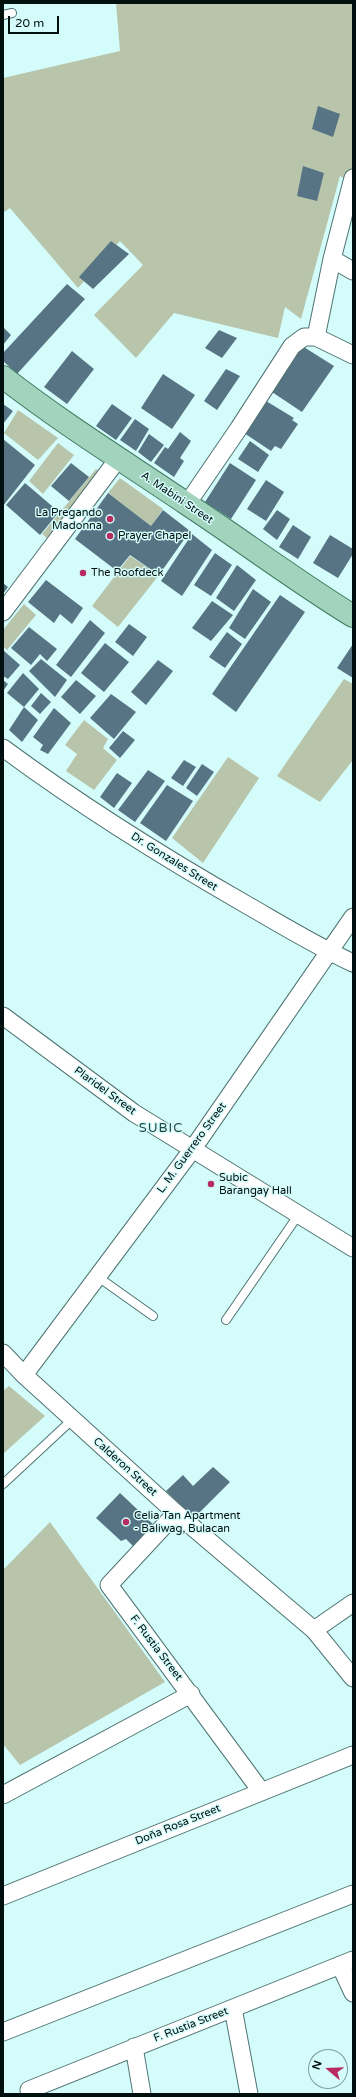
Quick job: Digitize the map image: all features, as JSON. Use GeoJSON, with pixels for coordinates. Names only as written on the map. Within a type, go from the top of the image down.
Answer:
{"type":"FeatureCollection","features":[{"type":"Feature","properties":{"kind":"main road","name":"A. Mabini Street"},"geometry":{"type":"LineString","coordinates":[[3,377],[35,402],[118,459],[187,504],[292,577],[353,616]]}},
{"type":"Feature","properties":{"kind":"street"},"geometry":{"type":"LineString","coordinates":[[316,336],[332,259],[352,189]]}},
{"type":"Feature","properties":{"kind":"street"},"geometry":{"type":"LineString","coordinates":[[332,259],[353,271]]}},
{"type":"Feature","properties":{"kind":"street"},"geometry":{"type":"LineString","coordinates":[[187,504],[239,428],[292,346],[304,337],[316,336],[353,355]]}},
{"type":"Feature","properties":{"kind":"street"},"geometry":{"type":"LineString","coordinates":[[3,612],[118,459]]}},
{"type":"Feature","properties":{"kind":"street","name":"Dr. Gonzales Street"},"geometry":{"type":"LineString","coordinates":[[3,748],[34,771],[192,874],[328,952],[353,963]]}},
{"type":"Feature","properties":{"kind":"street","name":"L. M. Guerrero Street"},"geometry":{"type":"LineString","coordinates":[[24,1375],[192,1150],[353,917]]}},
{"type":"Feature","properties":{"kind":"street","name":"Plaridel Street"},"geometry":{"type":"LineString","coordinates":[[3,1016],[134,1112],[192,1150],[353,1248]]}},
{"type":"Feature","properties":{"kind":"street","name":"Calderon Street"},"geometry":{"type":"LineString","coordinates":[[3,1353],[24,1375],[176,1513],[314,1630],[353,1678]]}},
{"type":"Feature","properties":{"kind":"street","name":"F. Rustia Street"},"geometry":{"type":"LineString","coordinates":[[176,1513],[109,1585],[191,1694],[261,1791]]}},
{"type":"Feature","properties":{"kind":"street"},"geometry":{"type":"LineString","coordinates":[[314,1630],[353,1603]]}},
{"type":"Feature","properties":{"kind":"street"},"geometry":{"type":"LineString","coordinates":[[3,1795],[191,1694]]}},
{"type":"Feature","properties":{"kind":"street","name":"Doña Rosa Street"},"geometry":{"type":"LineString","coordinates":[[3,1896],[353,1755]]}},
{"type":"Feature","properties":{"kind":"street"},"geometry":{"type":"LineString","coordinates":[[3,2032],[353,1894]]}},
{"type":"Feature","properties":{"kind":"street"},"geometry":{"type":"LineString","coordinates":[[346,1963],[353,1993]]}},
{"type":"Feature","properties":{"kind":"street","name":"F. Rustia Street"},"geometry":{"type":"LineString","coordinates":[[30,2092],[134,2047],[346,1963]]}},
{"type":"Feature","properties":{"kind":"street"},"geometry":{"type":"LineString","coordinates":[[233,2008],[249,2094]]}},
{"type":"Feature","properties":{"kind":"street"},"geometry":{"type":"LineString","coordinates":[[134,2047],[142,2094]]}},
{"type":"Feature","properties":{"kind":"lane"},"geometry":{"type":"LineString","coordinates":[[3,15],[12,14]]}},
{"type":"Feature","properties":{"kind":"lane"},"geometry":{"type":"LineString","coordinates":[[226,1320],[299,1214]]}},
{"type":"Feature","properties":{"kind":"lane"},"geometry":{"type":"LineString","coordinates":[[98,1276],[153,1316]]}},
{"type":"Feature","properties":{"kind":"lane"},"geometry":{"type":"LineString","coordinates":[[3,1484],[74,1419]]}},
{"type":"Feature","properties":{"kind":"green space"},"geometry":{"type":"Polygon","coordinates":[[[116,3],[353,3],[353,183],[340,176],[301,319],[285,307],[278,338],[174,313],[136,358],[94,315],[143,265],[120,241],[78,288],[10,208],[3,213],[3,78],[120,51],[116,3]]]}},
{"type":"Feature","properties":{"kind":"green space"},"geometry":{"type":"Polygon","coordinates":[[[18,410],[58,438],[38,460],[4,433],[18,410]]]}},
{"type":"Feature","properties":{"kind":"green space"},"geometry":{"type":"Polygon","coordinates":[[[58,443],[74,455],[43,494],[29,481],[58,443]]]}},
{"type":"Feature","properties":{"kind":"green space"},"geometry":{"type":"Polygon","coordinates":[[[96,469],[104,475],[49,540],[42,534],[96,469]]]}},
{"type":"Feature","properties":{"kind":"green space"},"geometry":{"type":"Polygon","coordinates":[[[120,478],[163,509],[151,526],[108,493],[120,478]]]}},
{"type":"Feature","properties":{"kind":"green space"},"geometry":{"type":"Polygon","coordinates":[[[130,556],[159,575],[118,627],[92,606],[130,556]]]}},
{"type":"Feature","properties":{"kind":"green space"},"geometry":{"type":"Polygon","coordinates":[[[24,604],[36,615],[7,650],[3,646],[3,630],[24,604]]]}},
{"type":"Feature","properties":{"kind":"green space"},"geometry":{"type":"Polygon","coordinates":[[[344,679],[353,684],[353,760],[320,802],[277,776],[344,679]]]}},
{"type":"Feature","properties":{"kind":"green space"},"geometry":{"type":"Polygon","coordinates":[[[84,720],[108,739],[103,748],[117,760],[94,790],[66,771],[77,754],[65,745],[84,720]]]}},
{"type":"Feature","properties":{"kind":"green space"},"geometry":{"type":"Polygon","coordinates":[[[228,757],[259,778],[203,863],[172,838],[228,757]]]}},
{"type":"Feature","properties":{"kind":"green space"},"geometry":{"type":"Polygon","coordinates":[[[9,1386],[45,1416],[3,1454],[3,1391],[9,1386]]]}},
{"type":"Feature","properties":{"kind":"green space"},"geometry":{"type":"Polygon","coordinates":[[[50,1522],[165,1682],[20,1765],[3,1744],[3,1570],[50,1522]]]}},
{"type":"Feature","properties":{"kind":"building"},"geometry":{"type":"Polygon","coordinates":[[[318,106],[340,114],[333,137],[312,129],[318,106]]]}},
{"type":"Feature","properties":{"kind":"building"},"geometry":{"type":"Polygon","coordinates":[[[303,166],[324,173],[317,201],[297,196],[303,166]]]}},
{"type":"Feature","properties":{"kind":"building"},"geometry":{"type":"Polygon","coordinates":[[[111,241],[129,254],[93,289],[79,277],[111,241]]]}},
{"type":"Feature","properties":{"kind":"building"},"geometry":{"type":"Polygon","coordinates":[[[67,284],[85,299],[17,374],[3,361],[3,353],[67,284]]]}},
{"type":"Feature","properties":{"kind":"building"},"geometry":{"type":"Polygon","coordinates":[[[3,327],[11,335],[3,345],[3,327]]]}},
{"type":"Feature","properties":{"kind":"building"},"geometry":{"type":"Polygon","coordinates":[[[219,330],[237,338],[222,358],[205,348],[219,330]]]}},
{"type":"Feature","properties":{"kind":"building"},"geometry":{"type":"Polygon","coordinates":[[[299,344],[334,366],[302,412],[269,390],[299,344]]]}},
{"type":"Feature","properties":{"kind":"building"},"geometry":{"type":"Polygon","coordinates":[[[72,351],[94,369],[67,404],[44,387],[72,351]]]}},
{"type":"Feature","properties":{"kind":"building"},"geometry":{"type":"Polygon","coordinates":[[[226,369],[240,376],[217,410],[204,401],[226,369]]]}},
{"type":"Feature","properties":{"kind":"building"},"geometry":{"type":"Polygon","coordinates":[[[163,374],[195,395],[172,429],[141,408],[163,374]]]}},
{"type":"Feature","properties":{"kind":"building"},"geometry":{"type":"Polygon","coordinates":[[[266,401],[294,418],[292,420],[298,424],[281,449],[275,446],[271,451],[244,433],[266,401]]]}},
{"type":"Feature","properties":{"kind":"building"},"geometry":{"type":"Polygon","coordinates":[[[3,404],[13,411],[3,424],[3,404]]]}},
{"type":"Feature","properties":{"kind":"building"},"geometry":{"type":"Polygon","coordinates":[[[112,404],[132,418],[116,440],[96,426],[112,404]]]}},
{"type":"Feature","properties":{"kind":"building"},"geometry":{"type":"Polygon","coordinates":[[[135,419],[149,429],[136,451],[120,440],[135,419]]]}},
{"type":"Feature","properties":{"kind":"building"},"geometry":{"type":"Polygon","coordinates":[[[180,432],[191,441],[180,458],[184,461],[174,477],[154,463],[165,447],[168,449],[180,432]]]}},
{"type":"Feature","properties":{"kind":"building"},"geometry":{"type":"Polygon","coordinates":[[[149,434],[164,445],[151,462],[138,452],[149,434]]]}},
{"type":"Feature","properties":{"kind":"building"},"geometry":{"type":"Polygon","coordinates":[[[3,439],[35,465],[3,506],[3,439]]]}},
{"type":"Feature","properties":{"kind":"building"},"geometry":{"type":"Polygon","coordinates":[[[250,441],[269,455],[258,472],[238,459],[250,441]]]}},
{"type":"Feature","properties":{"kind":"building"},"geometry":{"type":"Polygon","coordinates":[[[71,463],[89,477],[69,501],[51,486],[71,463]]]}},
{"type":"Feature","properties":{"kind":"building"},"geometry":{"type":"Polygon","coordinates":[[[230,463],[256,480],[231,519],[205,502],[230,463]]]}},
{"type":"Feature","properties":{"kind":"building"},"geometry":{"type":"Polygon","coordinates":[[[266,480],[284,492],[266,521],[247,509],[266,480]]]}},
{"type":"Feature","properties":{"kind":"building"},"geometry":{"type":"Polygon","coordinates":[[[25,483],[59,512],[40,535],[6,505],[25,483]]]}},
{"type":"Feature","properties":{"kind":"building"},"geometry":{"type":"Polygon","coordinates":[[[108,493],[151,526],[163,510],[190,531],[159,575],[130,555],[117,571],[75,539],[108,493]]]}},
{"type":"Feature","properties":{"kind":"building"},"geometry":{"type":"Polygon","coordinates":[[[277,510],[290,519],[277,540],[263,529],[277,510]]]}},
{"type":"Feature","properties":{"kind":"building"},"geometry":{"type":"Polygon","coordinates":[[[293,525],[311,537],[298,559],[279,547],[293,525]]]}},
{"type":"Feature","properties":{"kind":"building"},"geometry":{"type":"Polygon","coordinates":[[[192,534],[212,550],[182,596],[161,581],[192,534]]]}},
{"type":"Feature","properties":{"kind":"building"},"geometry":{"type":"Polygon","coordinates":[[[330,535],[353,549],[353,554],[338,578],[313,563],[330,535]]]}},
{"type":"Feature","properties":{"kind":"building"},"geometry":{"type":"Polygon","coordinates":[[[215,553],[232,565],[211,596],[194,585],[215,553]]]}},
{"type":"Feature","properties":{"kind":"building"},"geometry":{"type":"Polygon","coordinates":[[[237,565],[256,580],[234,611],[216,598],[237,565]]]}},
{"type":"Feature","properties":{"kind":"building"},"geometry":{"type":"Polygon","coordinates":[[[46,580],[83,608],[72,624],[60,614],[54,623],[28,602],[46,580]]]}},
{"type":"Feature","properties":{"kind":"building"},"geometry":{"type":"Polygon","coordinates":[[[3,583],[8,587],[3,594],[3,583]]]}},
{"type":"Feature","properties":{"kind":"building"},"geometry":{"type":"Polygon","coordinates":[[[253,589],[271,602],[245,639],[229,628],[253,589]]]}},
{"type":"Feature","properties":{"kind":"building"},"geometry":{"type":"Polygon","coordinates":[[[280,595],[305,612],[236,712],[212,694],[280,595]]]}},
{"type":"Feature","properties":{"kind":"building"},"geometry":{"type":"Polygon","coordinates":[[[212,601],[233,615],[211,641],[192,628],[212,601]]]}},
{"type":"Feature","properties":{"kind":"building"},"geometry":{"type":"Polygon","coordinates":[[[90,620],[105,633],[71,677],[56,665],[90,620]]]}},
{"type":"Feature","properties":{"kind":"building"},"geometry":{"type":"Polygon","coordinates":[[[129,624],[147,637],[133,656],[115,642],[129,624]]]}},
{"type":"Feature","properties":{"kind":"building"},"geometry":{"type":"Polygon","coordinates":[[[29,627],[57,649],[47,661],[40,654],[31,665],[11,648],[29,627]]]}},
{"type":"Feature","properties":{"kind":"building"},"geometry":{"type":"Polygon","coordinates":[[[227,632],[242,644],[225,668],[209,657],[227,632]]]}},
{"type":"Feature","properties":{"kind":"building"},"geometry":{"type":"Polygon","coordinates":[[[105,643],[129,662],[104,692],[81,673],[105,643]]]}},
{"type":"Feature","properties":{"kind":"building"},"geometry":{"type":"Polygon","coordinates":[[[353,644],[353,678],[337,668],[353,644]]]}},
{"type":"Feature","properties":{"kind":"building"},"geometry":{"type":"Polygon","coordinates":[[[3,650],[20,665],[8,679],[3,676],[3,650]]]}},
{"type":"Feature","properties":{"kind":"building"},"geometry":{"type":"Polygon","coordinates":[[[41,659],[67,680],[55,697],[29,671],[41,659]]]}},
{"type":"Feature","properties":{"kind":"building"},"geometry":{"type":"Polygon","coordinates":[[[158,660],[173,671],[146,705],[131,692],[158,660]]]}},
{"type":"Feature","properties":{"kind":"building"},"geometry":{"type":"Polygon","coordinates":[[[23,673],[39,689],[24,707],[7,693],[23,673]]]}},
{"type":"Feature","properties":{"kind":"building"},"geometry":{"type":"Polygon","coordinates":[[[3,680],[8,684],[3,691],[3,680]]]}},
{"type":"Feature","properties":{"kind":"building"},"geometry":{"type":"Polygon","coordinates":[[[76,680],[96,696],[80,714],[61,697],[76,680]]]}},
{"type":"Feature","properties":{"kind":"building"},"geometry":{"type":"Polygon","coordinates":[[[41,693],[51,702],[40,714],[31,706],[41,693]]]}},
{"type":"Feature","properties":{"kind":"building"},"geometry":{"type":"Polygon","coordinates":[[[111,694],[136,712],[114,739],[90,718],[111,694]]]}},
{"type":"Feature","properties":{"kind":"building"},"geometry":{"type":"Polygon","coordinates":[[[24,707],[38,720],[22,742],[9,730],[24,707]]]}},
{"type":"Feature","properties":{"kind":"building"},"geometry":{"type":"Polygon","coordinates":[[[54,708],[71,723],[48,754],[40,750],[43,745],[33,737],[54,708]]]}},
{"type":"Feature","properties":{"kind":"building"},"geometry":{"type":"Polygon","coordinates":[[[123,731],[135,740],[120,758],[109,748],[123,731]]]}},
{"type":"Feature","properties":{"kind":"building"},"geometry":{"type":"Polygon","coordinates":[[[184,760],[196,767],[183,786],[171,778],[184,760]]]}},
{"type":"Feature","properties":{"kind":"building"},"geometry":{"type":"Polygon","coordinates":[[[202,764],[214,772],[197,796],[186,788],[202,764]]]}},
{"type":"Feature","properties":{"kind":"building"},"geometry":{"type":"Polygon","coordinates":[[[148,770],[165,781],[135,822],[118,810],[148,770]]]}},
{"type":"Feature","properties":{"kind":"building"},"geometry":{"type":"Polygon","coordinates":[[[117,773],[132,783],[114,808],[100,797],[117,773]]]}},
{"type":"Feature","properties":{"kind":"building"},"geometry":{"type":"Polygon","coordinates":[[[167,785],[193,801],[166,841],[140,823],[167,785]]]}},
{"type":"Feature","properties":{"kind":"building"},"geometry":{"type":"Polygon","coordinates":[[[213,1467],[230,1482],[194,1518],[166,1491],[183,1475],[193,1486],[213,1467]]]}},
{"type":"Feature","properties":{"kind":"building","name":"Celia Tan Apartment - Baliwag, Bulacan"},"geometry":{"type":"Polygon","coordinates":[[[120,1493],[156,1527],[136,1549],[126,1539],[121,1541],[96,1518],[120,1493]]]}},
{"type":"Feature","properties":{"kind":"place","name":"La Pregando Madonna"},"geometry":{"type":"Point","coordinates":[110,519]}},
{"type":"Feature","properties":{"kind":"place","name":"Prayer Chapel"},"geometry":{"type":"Point","coordinates":[110,536]}},
{"type":"Feature","properties":{"kind":"place","name":"The Roofdeck"},"geometry":{"type":"Point","coordinates":[83,573]}},
{"type":"Feature","properties":{"kind":"place","name":"Subic Barangay Hall"},"geometry":{"type":"Point","coordinates":[211,1184]}},
{"type":"Feature","properties":{"kind":"place","name":"Celia Tan Apartment - Baliwag, Bulacan"},"geometry":{"type":"Point","coordinates":[126,1522]}},
{"type":"Feature","properties":{"kind":"district","name":"SUBIC"},"geometry":{"type":"Point","coordinates":[161,1129]}}]}
